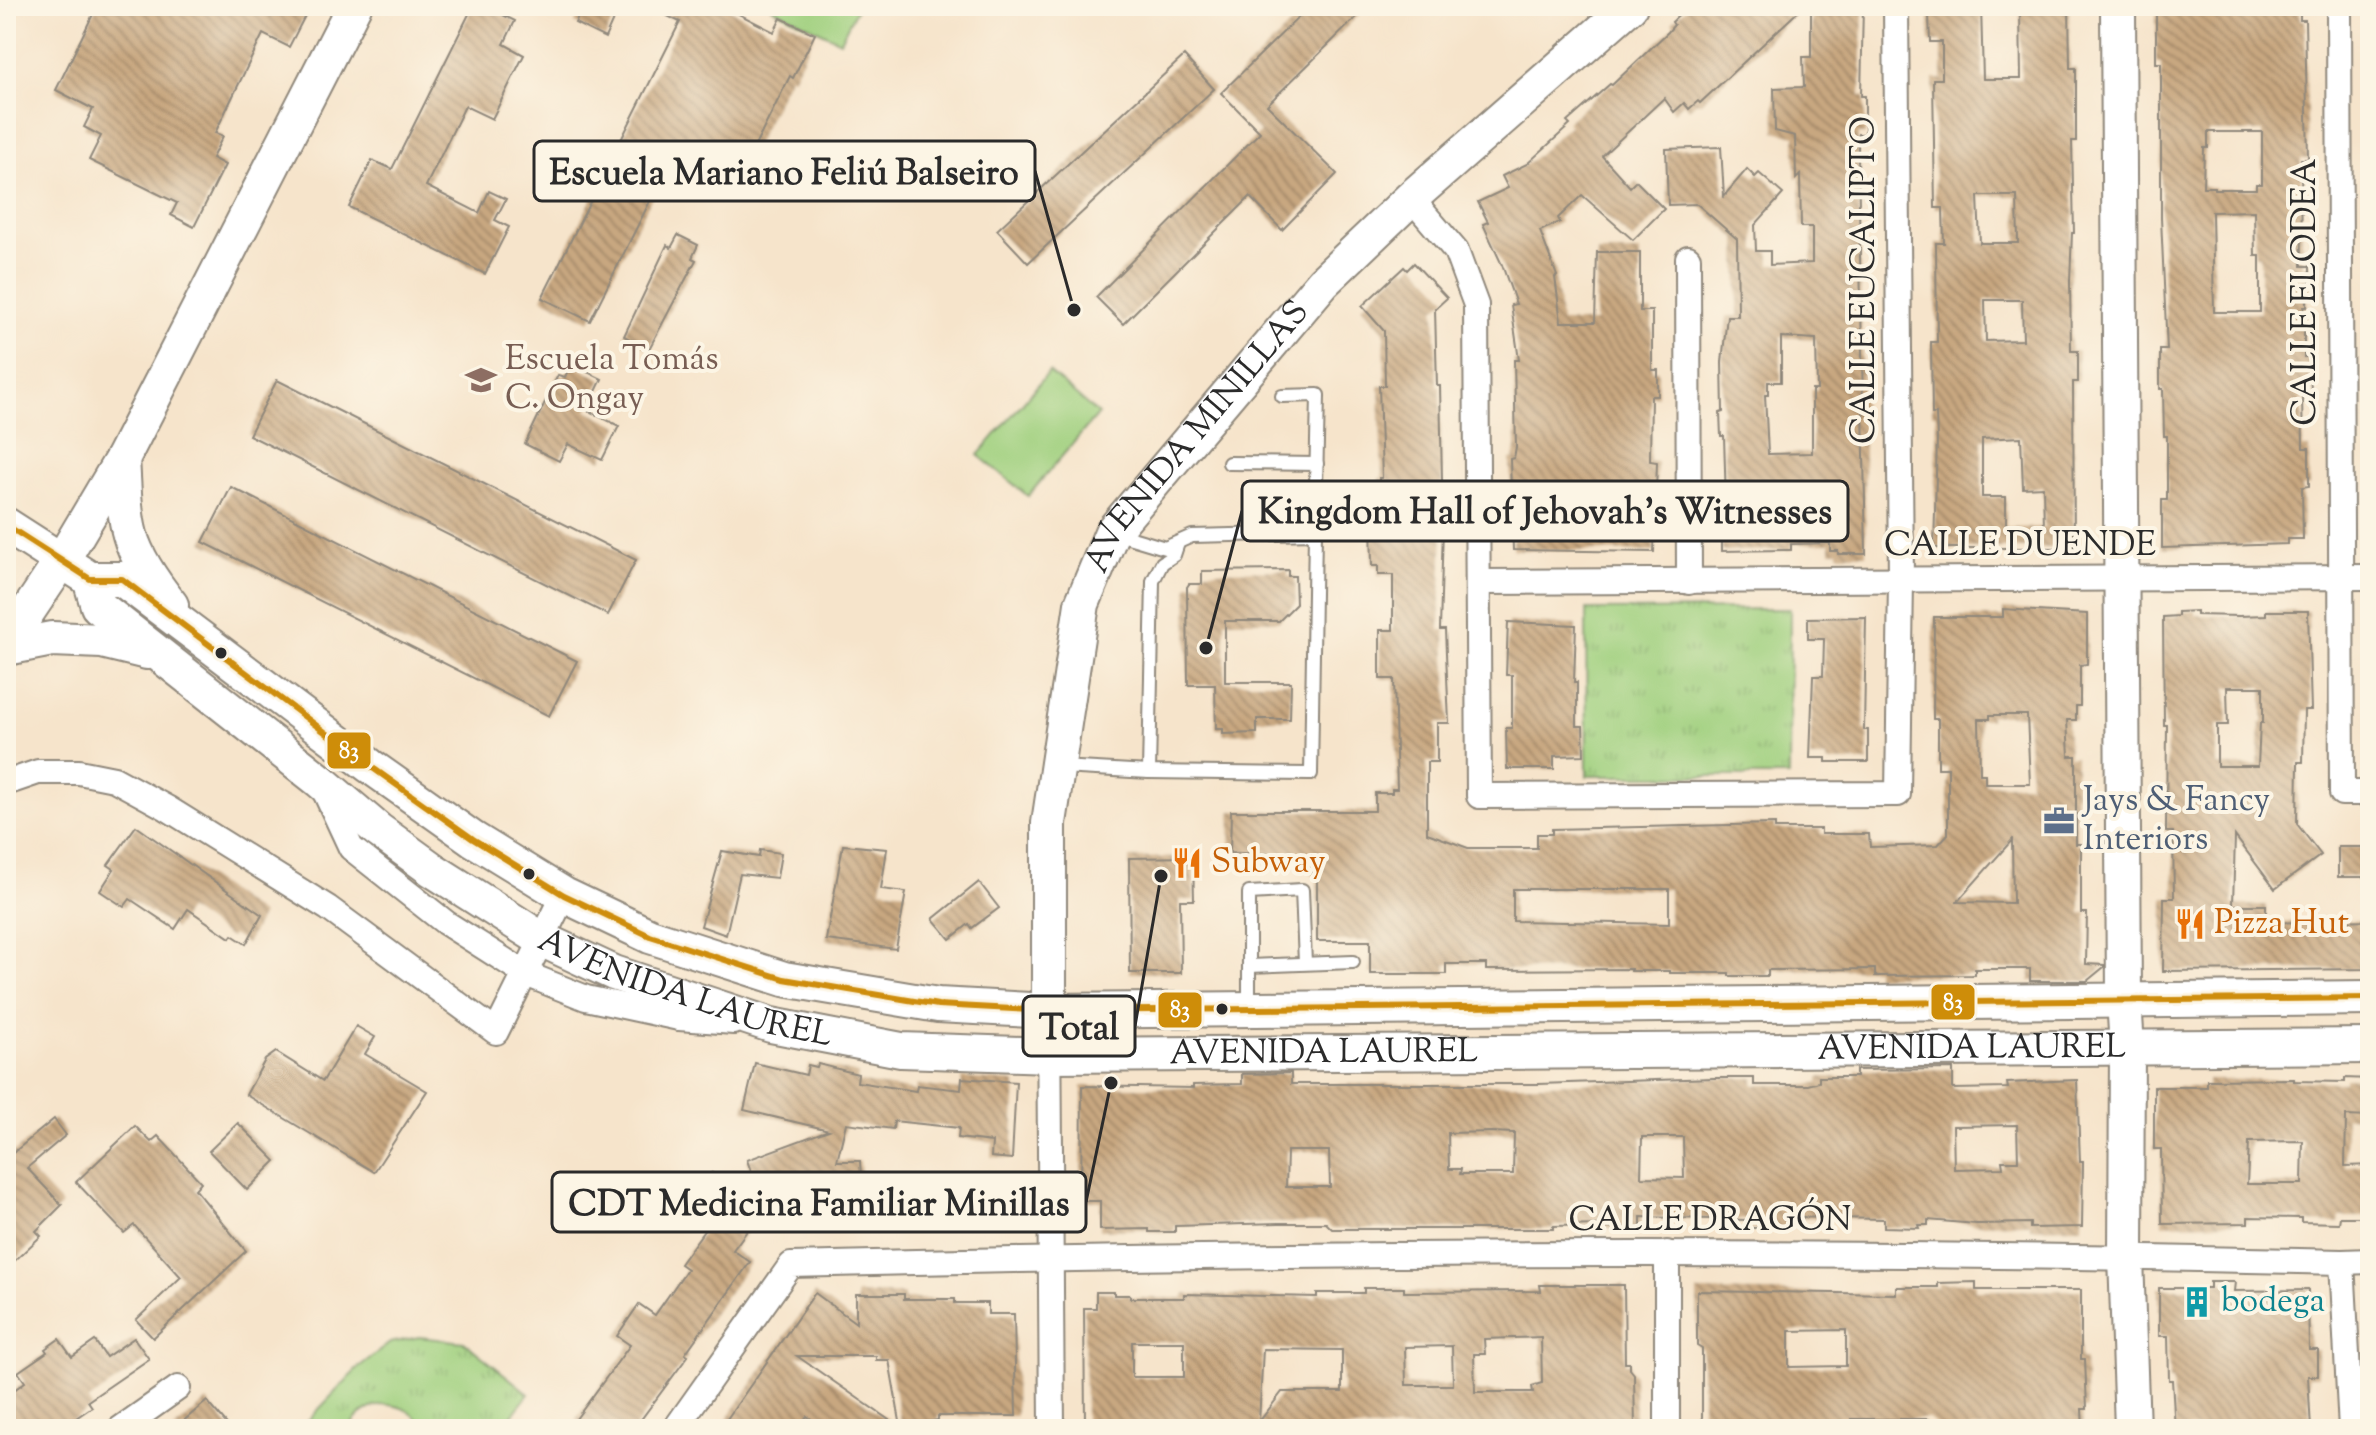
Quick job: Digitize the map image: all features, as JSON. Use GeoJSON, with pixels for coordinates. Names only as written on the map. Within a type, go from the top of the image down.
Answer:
{"type":"FeatureCollection","features":[{"type":"Feature","properties":{"kind":"street"},"geometry":{"type":"LineString","coordinates":[[6,638],[75,571],[122,459],[354,6]]}},
{"type":"Feature","properties":{"kind":"street","name":"AVENIDA MINILLAS"},"geometry":{"type":"LineString","coordinates":[[1049,1011],[1049,823],[1082,604],[1112,532],[1323,282],[1411,198],[1630,6]]}},
{"type":"Feature","properties":{"kind":"street","name":"CALLE EUCALIPTO"},"geometry":{"type":"LineString","coordinates":[[1478,582],[1479,796],[1898,794],[1901,580],[1896,6]]}},
{"type":"Feature","properties":{"kind":"street"},"geometry":{"type":"LineString","coordinates":[[2118,6],[2126,1257],[2132,1429]]}},
{"type":"Feature","properties":{"kind":"street","name":"CALLE ELODEA"},"geometry":{"type":"LineString","coordinates":[[2339,6],[2342,793],[2370,793]]}},
{"type":"Feature","properties":{"kind":"street"},"geometry":{"type":"LineString","coordinates":[[1411,198],[1456,251],[1476,305],[1478,582]]}},
{"type":"Feature","properties":{"kind":"street"},"geometry":{"type":"LineString","coordinates":[[1688,258],[1689,582]]}},
{"type":"Feature","properties":{"kind":"street"},"geometry":{"type":"LineString","coordinates":[[122,459],[130,537],[155,585],[191,631]]}},
{"type":"Feature","properties":{"kind":"street","name":"AVENIDA LAUREL"},"geometry":{"type":"LineString","coordinates":[[6,525],[75,571],[98,606],[378,830],[433,870],[543,940],[614,973],[771,1025],[901,1050],[1049,1055],[2370,1046]]}},
{"type":"Feature","properties":{"kind":"street","name":"AVENIDA LAUREL"},"geometry":{"type":"LineString","coordinates":[[75,571],[122,579],[370,766],[460,830],[564,895],[650,936],[784,979],[938,1005],[1049,1011],[2370,998]]}},
{"type":"Feature","properties":{"kind":"street","name":"CALLE DUENDE"},"geometry":{"type":"LineString","coordinates":[[1478,582],[2370,577]]}},
{"type":"Feature","properties":{"kind":"street"},"geometry":{"type":"LineString","coordinates":[[6,648],[52,639],[102,641],[160,655]]}},
{"type":"Feature","properties":{"kind":"street"},"geometry":{"type":"LineString","coordinates":[[6,783],[38,772],[79,772],[114,779],[167,808],[328,908],[496,1032],[564,895]]}},
{"type":"Feature","properties":{"kind":"street"},"geometry":{"type":"LineString","coordinates":[[319,780],[351,848],[446,923],[526,974],[586,998],[679,1018],[771,1025]]}},
{"type":"Feature","properties":{"kind":"street"},"geometry":{"type":"LineString","coordinates":[[1049,1011],[1052,1429]]}},
{"type":"Feature","properties":{"kind":"street"},"geometry":{"type":"LineString","coordinates":[[1667,1253],[1667,1429]]}},
{"type":"Feature","properties":{"kind":"street","name":"CALLE DRAGÓN"},"geometry":{"type":"LineString","coordinates":[[675,1429],[791,1265],[1050,1259],[1667,1253],[2370,1261]]}},
{"type":"Feature","properties":{"kind":"street"},"geometry":{"type":"LineString","coordinates":[[2342,1262],[2351,1429]]}},
{"type":"Feature","properties":{"kind":"street"},"geometry":{"type":"LineString","coordinates":[[120,1429],[178,1388]]}},
{"type":"Feature","properties":{"kind":"lane"},"geometry":{"type":"LineString","coordinates":[[1058,767],[1149,772],[1311,774],[1318,395],[1282,396]]}},
{"type":"Feature","properties":{"kind":"lane"},"geometry":{"type":"LineString","coordinates":[[1229,463],[1317,464]]}},
{"type":"Feature","properties":{"kind":"lane"},"geometry":{"type":"LineString","coordinates":[[1112,532],[1165,548],[1192,536],[1315,533]]}},
{"type":"Feature","properties":{"kind":"lane"},"geometry":{"type":"LineString","coordinates":[[1149,772],[1153,581],[1162,563],[1174,555],[1178,543]]}},
{"type":"Feature","properties":{"kind":"lane"},"geometry":{"type":"LineString","coordinates":[[1249,1009],[1249,893],[1302,890],[1305,963]]}},
{"type":"Feature","properties":{"kind":"lane"},"geometry":{"type":"LineString","coordinates":[[1250,966],[1353,962]]}},
{"type":"Feature","properties":{"kind":"green space"},"geometry":{"type":"Polygon","coordinates":[[[773,6],[858,6],[840,41],[773,6]]]}},
{"type":"Feature","properties":{"kind":"green space"},"geometry":{"type":"Polygon","coordinates":[[[1049,372],[1098,414],[1028,496],[978,455],[1049,372]]]}},
{"type":"Feature","properties":{"kind":"green space"},"geometry":{"type":"Polygon","coordinates":[[[1790,609],[1789,776],[1587,776],[1586,610],[1790,609]]]}},
{"type":"Feature","properties":{"kind":"green space"},"geometry":{"type":"Polygon","coordinates":[[[419,1337],[464,1342],[529,1394],[501,1429],[425,1429],[408,1411],[387,1405],[366,1411],[356,1418],[349,1429],[300,1429],[360,1366],[390,1343],[419,1337]]]}},
{"type":"Feature","properties":{"kind":"building"},"geometry":{"type":"Polygon","coordinates":[[[97,6],[310,6],[289,47],[263,34],[215,133],[223,136],[212,158],[225,165],[194,227],[171,215],[177,203],[89,160],[101,136],[84,127],[93,109],[56,90],[97,6]]]}},
{"type":"Feature","properties":{"kind":"building"},"geometry":{"type":"Polygon","coordinates":[[[473,6],[500,6],[497,12],[515,21],[504,44],[524,55],[492,119],[465,106],[426,186],[479,213],[489,191],[506,199],[495,220],[509,227],[485,274],[349,207],[372,160],[392,169],[473,6]]]}},
{"type":"Feature","properties":{"kind":"building"},"geometry":{"type":"Polygon","coordinates":[[[583,6],[619,6],[605,38],[575,23],[583,6]]]}},
{"type":"Feature","properties":{"kind":"building"},"geometry":{"type":"Polygon","coordinates":[[[647,6],[723,6],[774,32],[781,18],[815,34],[793,78],[790,76],[737,182],[675,151],[590,321],[542,298],[680,22],[647,6]]]}},
{"type":"Feature","properties":{"kind":"building"},"geometry":{"type":"Polygon","coordinates":[[[1310,6],[1368,6],[1267,105],[1337,174],[1282,230],[1250,197],[1123,324],[1096,297],[1260,132],[1221,93],[1310,6]]]}},
{"type":"Feature","properties":{"kind":"building"},"geometry":{"type":"Polygon","coordinates":[[[1689,6],[1804,6],[1700,103],[1698,101],[1689,109],[1684,103],[1674,112],[1664,98],[1602,156],[1630,187],[1636,181],[1664,209],[1633,240],[1582,195],[1558,218],[1560,222],[1540,231],[1557,276],[1561,322],[1595,322],[1597,252],[1640,252],[1640,311],[1652,311],[1652,370],[1658,370],[1658,396],[1651,396],[1650,461],[1657,462],[1654,552],[1513,550],[1510,459],[1514,458],[1516,447],[1514,360],[1519,360],[1511,305],[1516,304],[1483,224],[1488,222],[1478,202],[1508,188],[1502,176],[1527,164],[1570,125],[1567,122],[1668,32],[1674,25],[1672,22],[1689,6]]]}},
{"type":"Feature","properties":{"kind":"building"},"geometry":{"type":"Polygon","coordinates":[[[1811,6],[1863,6],[1861,96],[1865,96],[1865,134],[1858,134],[1858,157],[1866,554],[1838,554],[1838,551],[1830,551],[1830,543],[1791,544],[1791,550],[1722,551],[1722,503],[1726,503],[1724,436],[1721,436],[1720,413],[1723,412],[1722,362],[1727,316],[1738,316],[1737,239],[1697,204],[1668,205],[1666,149],[1721,147],[1724,196],[1747,169],[1755,177],[1759,173],[1783,194],[1755,225],[1756,251],[1770,251],[1770,265],[1812,263],[1812,227],[1801,227],[1800,175],[1796,179],[1795,136],[1775,131],[1774,88],[1804,87],[1803,57],[1811,57],[1811,6]],[[1781,337],[1781,382],[1768,382],[1768,395],[1765,395],[1768,454],[1812,453],[1812,390],[1817,390],[1816,339],[1781,337]]]}},
{"type":"Feature","properties":{"kind":"building"},"geometry":{"type":"Polygon","coordinates":[[[1933,6],[1981,6],[1983,79],[2021,79],[2020,6],[2069,6],[2070,68],[2076,68],[2076,141],[2072,141],[2074,233],[2070,281],[2071,351],[2078,351],[2078,382],[2073,382],[2074,548],[1934,548],[1937,439],[1936,414],[1932,414],[1931,342],[1937,342],[1936,243],[1944,243],[1943,208],[1935,208],[1933,79],[1942,79],[1942,42],[1930,42],[1929,14],[1933,14],[1933,6]],[[1978,196],[1980,243],[2018,243],[2017,196],[1978,196]],[[1985,300],[1986,341],[2023,340],[2022,300],[1985,300]],[[2021,437],[1982,439],[1982,497],[2006,497],[2006,528],[2044,527],[2043,487],[2023,488],[2021,437]]]}},
{"type":"Feature","properties":{"kind":"building"},"geometry":{"type":"Polygon","coordinates":[[[2161,6],[2300,6],[2300,20],[2305,20],[2308,159],[2301,159],[2302,266],[2310,266],[2310,289],[2307,289],[2307,307],[2304,307],[2304,357],[2310,357],[2311,396],[2302,396],[2303,448],[2309,448],[2309,486],[2302,487],[2303,539],[2288,539],[2288,544],[2162,548],[2162,500],[2167,500],[2167,436],[2164,436],[2163,389],[2160,389],[2160,350],[2167,350],[2161,218],[2161,63],[2156,63],[2156,14],[2161,14],[2161,6]],[[2208,132],[2208,148],[2204,148],[2203,187],[2256,189],[2256,184],[2262,184],[2262,132],[2208,132]],[[2254,211],[2212,212],[2214,312],[2260,312],[2260,256],[2255,256],[2254,211]]]}},
{"type":"Feature","properties":{"kind":"building"},"geometry":{"type":"Polygon","coordinates":[[[1184,56],[1214,89],[1028,263],[997,230],[1184,56]]]}},
{"type":"Feature","properties":{"kind":"building"},"geometry":{"type":"Polygon","coordinates":[[[678,235],[698,245],[692,258],[696,260],[649,349],[624,336],[667,245],[671,248],[678,235]]]}},
{"type":"Feature","properties":{"kind":"building"},"geometry":{"type":"Polygon","coordinates":[[[1414,263],[1447,298],[1435,309],[1443,527],[1440,630],[1445,630],[1449,723],[1437,723],[1437,762],[1427,762],[1427,833],[1468,848],[1537,848],[1537,834],[1552,834],[1552,829],[1775,824],[1775,829],[1821,829],[1821,834],[1869,834],[1870,847],[1938,845],[1948,834],[1948,768],[1938,768],[1938,719],[1933,719],[1934,617],[2003,617],[2003,609],[2087,614],[2087,664],[2080,665],[2080,706],[2076,706],[2076,720],[2067,720],[2069,756],[2076,756],[2076,844],[2081,844],[2081,913],[2087,913],[2086,964],[2104,967],[2087,981],[2030,981],[2030,969],[1975,969],[1975,975],[1875,976],[1875,969],[1768,970],[1768,976],[1729,976],[1729,973],[1670,973],[1631,969],[1486,970],[1486,964],[1446,964],[1446,974],[1370,974],[1370,941],[1317,941],[1317,878],[1291,854],[1230,853],[1231,811],[1375,811],[1375,793],[1392,793],[1392,789],[1397,789],[1394,679],[1380,679],[1380,630],[1393,630],[1393,575],[1378,575],[1378,566],[1372,566],[1371,520],[1379,520],[1379,478],[1382,478],[1379,386],[1385,386],[1384,331],[1362,306],[1404,267],[1407,270],[1414,263]],[[1990,715],[1990,719],[1979,719],[1980,774],[1985,774],[1985,784],[2030,784],[2027,715],[1990,715]],[[2012,840],[1957,902],[2013,903],[2012,840]],[[1513,889],[1513,921],[1669,924],[1669,889],[1513,889]]]}},
{"type":"Feature","properties":{"kind":"building"},"geometry":{"type":"Polygon","coordinates":[[[571,364],[602,379],[587,410],[619,426],[602,460],[568,444],[559,461],[525,444],[558,375],[565,377],[571,364]]]}},
{"type":"Feature","properties":{"kind":"building"},"geometry":{"type":"Polygon","coordinates":[[[277,380],[636,560],[608,615],[249,435],[277,380]]]}},
{"type":"Feature","properties":{"kind":"building"},"geometry":{"type":"Polygon","coordinates":[[[231,487],[577,661],[549,716],[203,542],[231,487]]]}},
{"type":"Feature","properties":{"kind":"building"},"geometry":{"type":"Polygon","coordinates":[[[1288,570],[1288,576],[1295,576],[1296,604],[1279,621],[1225,621],[1225,682],[1291,682],[1290,719],[1257,719],[1257,733],[1223,734],[1223,729],[1216,729],[1215,685],[1188,685],[1187,587],[1189,584],[1202,584],[1202,571],[1288,570]]]}},
{"type":"Feature","properties":{"kind":"building"},"geometry":{"type":"Polygon","coordinates":[[[2266,611],[2308,611],[2311,710],[2304,710],[2303,762],[2298,762],[2297,824],[2321,855],[2275,889],[2235,836],[2233,905],[2266,905],[2266,923],[2370,920],[2370,969],[2163,971],[2164,898],[2174,898],[2173,832],[2166,832],[2167,725],[2164,725],[2163,617],[2178,616],[2178,612],[2239,616],[2266,615],[2266,611]],[[2227,687],[2228,725],[2217,725],[2217,766],[2258,766],[2263,687],[2227,687]]]}},
{"type":"Feature","properties":{"kind":"building"},"geometry":{"type":"Polygon","coordinates":[[[1866,617],[1864,730],[1868,730],[1868,762],[1826,762],[1826,758],[1810,758],[1813,676],[1823,676],[1824,639],[1808,639],[1808,618],[1866,617]]]}},
{"type":"Feature","properties":{"kind":"building"},"geometry":{"type":"Polygon","coordinates":[[[1508,622],[1576,625],[1574,682],[1577,682],[1577,726],[1583,726],[1584,755],[1554,756],[1554,769],[1507,769],[1506,728],[1512,728],[1512,675],[1506,675],[1508,622]]]}},
{"type":"Feature","properties":{"kind":"building"},"geometry":{"type":"Polygon","coordinates":[[[136,826],[262,915],[246,944],[232,935],[230,938],[188,909],[175,929],[130,899],[124,907],[100,891],[114,869],[108,865],[136,826]]]}},
{"type":"Feature","properties":{"kind":"building"},"geometry":{"type":"Polygon","coordinates":[[[843,845],[887,849],[881,889],[906,892],[896,949],[826,940],[843,845]]]}},
{"type":"Feature","properties":{"kind":"building"},"geometry":{"type":"Polygon","coordinates":[[[2338,847],[2370,847],[2370,877],[2338,877],[2338,847]]]}},
{"type":"Feature","properties":{"kind":"building"},"geometry":{"type":"Polygon","coordinates":[[[760,850],[781,853],[777,878],[740,874],[726,935],[701,926],[722,851],[759,857],[760,850]]]}},
{"type":"Feature","properties":{"kind":"building"},"geometry":{"type":"Polygon","coordinates":[[[1193,857],[1194,900],[1180,900],[1181,973],[1130,973],[1129,858],[1193,857]]]}},
{"type":"Feature","properties":{"kind":"building"},"geometry":{"type":"Polygon","coordinates":[[[979,882],[999,908],[972,928],[969,924],[950,939],[933,919],[979,882]]]}},
{"type":"Feature","properties":{"kind":"building"},"geometry":{"type":"Polygon","coordinates":[[[356,1026],[375,1037],[365,1054],[427,1091],[374,1172],[246,1095],[265,1060],[276,1052],[323,1081],[356,1026]]]}},
{"type":"Feature","properties":{"kind":"building"},"geometry":{"type":"Polygon","coordinates":[[[755,1063],[806,1075],[808,1065],[817,1067],[818,1064],[858,1074],[857,1082],[916,1091],[917,1085],[961,1090],[962,1078],[1016,1082],[1012,1159],[991,1157],[992,1142],[958,1138],[959,1128],[894,1121],[893,1129],[846,1123],[837,1161],[860,1161],[861,1177],[903,1177],[903,1189],[1013,1189],[1015,1223],[814,1225],[813,1187],[763,1205],[747,1160],[829,1130],[744,1110],[755,1063]]]}},
{"type":"Feature","properties":{"kind":"building"},"geometry":{"type":"Polygon","coordinates":[[[1953,1069],[1953,1089],[2008,1088],[2007,1083],[2077,1080],[2080,1162],[2083,1162],[2082,1227],[2030,1228],[2030,1223],[1977,1224],[1928,1220],[1928,1225],[1918,1225],[1919,1228],[1884,1227],[1884,1219],[1788,1217],[1788,1228],[1747,1228],[1747,1220],[1641,1217],[1641,1228],[1603,1228],[1603,1225],[1553,1226],[1553,1229],[1332,1229],[1326,1223],[1279,1223],[1175,1226],[1175,1232],[1149,1232],[1149,1229],[1100,1230],[1100,1201],[1081,1201],[1082,1086],[1193,1088],[1193,1085],[1242,1084],[1242,1074],[1291,1073],[1291,1084],[1539,1084],[1754,1078],[1754,1085],[1808,1085],[1819,1082],[1819,1077],[1856,1077],[1856,1070],[1953,1069]],[[2017,1125],[1953,1126],[1954,1169],[2003,1168],[2002,1161],[2018,1161],[2017,1125]],[[1448,1133],[1449,1169],[1461,1169],[1460,1174],[1513,1174],[1514,1133],[1448,1133]],[[1642,1137],[1641,1177],[1684,1178],[1683,1137],[1642,1137]],[[1287,1151],[1286,1187],[1330,1187],[1329,1151],[1287,1151]]]}},
{"type":"Feature","properties":{"kind":"building"},"geometry":{"type":"Polygon","coordinates":[[[2345,1078],[2370,1079],[2370,1117],[2346,1116],[2345,1166],[2370,1165],[2370,1217],[2340,1217],[2339,1223],[2301,1222],[2301,1218],[2248,1217],[2248,1223],[2162,1224],[2161,1149],[2154,1149],[2154,1087],[2207,1087],[2207,1080],[2345,1082],[2345,1078]],[[2303,1141],[2249,1142],[2247,1184],[2302,1184],[2303,1141]]]}},
{"type":"Feature","properties":{"kind":"building"},"geometry":{"type":"Polygon","coordinates":[[[54,1119],[66,1135],[27,1168],[62,1205],[36,1231],[41,1236],[6,1269],[6,1146],[13,1153],[54,1119]]]}},
{"type":"Feature","properties":{"kind":"building"},"geometry":{"type":"Polygon","coordinates":[[[238,1123],[276,1161],[247,1190],[209,1151],[238,1123]]]}},
{"type":"Feature","properties":{"kind":"building"},"geometry":{"type":"Polygon","coordinates":[[[135,1126],[151,1142],[158,1136],[201,1182],[195,1189],[246,1251],[153,1338],[136,1320],[181,1277],[134,1225],[124,1233],[76,1182],[135,1126]]]}},
{"type":"Feature","properties":{"kind":"building"},"geometry":{"type":"Polygon","coordinates":[[[712,1173],[763,1209],[733,1250],[750,1262],[685,1354],[688,1356],[634,1429],[590,1429],[576,1419],[630,1345],[617,1336],[639,1304],[655,1315],[687,1269],[680,1264],[708,1225],[693,1215],[699,1206],[692,1201],[712,1173]]]}},
{"type":"Feature","properties":{"kind":"building"},"geometry":{"type":"Polygon","coordinates":[[[1976,1282],[1976,1290],[2081,1290],[2081,1359],[2085,1359],[2087,1409],[2082,1409],[2083,1429],[1941,1429],[1929,1419],[1851,1419],[1851,1429],[1702,1429],[1702,1349],[1697,1346],[1697,1291],[1896,1294],[1896,1287],[1938,1287],[1938,1283],[1976,1282]],[[1846,1330],[1789,1331],[1789,1367],[1846,1366],[1846,1330]]]}},
{"type":"Feature","properties":{"kind":"building"},"geometry":{"type":"Polygon","coordinates":[[[2210,1282],[2235,1282],[2234,1291],[2308,1290],[2309,1350],[2318,1350],[2318,1376],[2308,1376],[2311,1429],[2175,1429],[2168,1336],[2159,1336],[2159,1288],[2210,1288],[2210,1282]]]}},
{"type":"Feature","properties":{"kind":"building"},"geometry":{"type":"Polygon","coordinates":[[[1540,1285],[1624,1285],[1625,1363],[1630,1363],[1634,1374],[1635,1429],[1161,1429],[1161,1426],[1100,1426],[1100,1423],[1085,1423],[1084,1308],[1096,1308],[1096,1292],[1114,1292],[1114,1295],[1130,1295],[1130,1298],[1184,1298],[1184,1294],[1317,1297],[1317,1293],[1364,1293],[1364,1288],[1404,1288],[1404,1292],[1541,1291],[1540,1285]],[[1541,1337],[1484,1339],[1485,1354],[1474,1354],[1475,1392],[1533,1392],[1532,1386],[1542,1383],[1541,1337]],[[1132,1342],[1132,1377],[1184,1377],[1184,1342],[1132,1342]],[[1452,1346],[1405,1347],[1406,1385],[1453,1385],[1452,1346]],[[1263,1349],[1259,1422],[1282,1392],[1342,1392],[1342,1350],[1263,1349]]]}},
{"type":"Feature","properties":{"kind":"building"},"geometry":{"type":"Polygon","coordinates":[[[815,1293],[856,1323],[856,1294],[904,1294],[904,1299],[955,1299],[955,1303],[988,1303],[988,1314],[1014,1314],[1016,1416],[938,1416],[938,1420],[901,1427],[889,1360],[876,1360],[876,1356],[797,1356],[902,1429],[826,1429],[807,1416],[797,1429],[720,1429],[815,1293]]]}},
{"type":"Feature","properties":{"kind":"building"},"geometry":{"type":"Polygon","coordinates":[[[134,1338],[149,1359],[88,1401],[92,1407],[60,1429],[6,1429],[6,1396],[25,1382],[18,1372],[47,1352],[45,1349],[59,1339],[72,1357],[95,1341],[106,1357],[134,1338]]]}},
{"type":"Feature","properties":{"kind":"building"},"geometry":{"type":"Polygon","coordinates":[[[207,1401],[231,1429],[174,1429],[207,1401]]]}},
{"type":"Feature","properties":{"kind":"transit line","name":"83"},"geometry":{"type":"LineString","coordinates":[[6,525],[90,579],[122,579],[370,766],[473,839],[564,895],[650,936],[784,979],[938,1005],[1049,1011],[2370,998]]}},
{"type":"Feature","properties":{"kind":"place","name":"Escuela Mariano Feliú Balseiro"},"geometry":{"type":"Point","coordinates":[1074,310]}},
{"type":"Feature","properties":{"kind":"place","name":"Escuela Tomás C. Ongay"},"geometry":{"type":"Point","coordinates":[481,380]}},
{"type":"Feature","properties":{"kind":"place","name":"Kingdom Hall of Jehovah’s Witnesses"},"geometry":{"type":"Point","coordinates":[1206,648]}},
{"type":"Feature","properties":{"kind":"place","name":"Jays & Fancy Interiors"},"geometry":{"type":"Point","coordinates":[2059,821]}},
{"type":"Feature","properties":{"kind":"place","name":"Subway"},"geometry":{"type":"Point","coordinates":[1187,863]}},
{"type":"Feature","properties":{"kind":"place","name":"Total"},"geometry":{"type":"Point","coordinates":[1161,876]}},
{"type":"Feature","properties":{"kind":"place","name":"Pizza Hut"},"geometry":{"type":"Point","coordinates":[2190,924]}},
{"type":"Feature","properties":{"kind":"place","name":"CDT Medicina Familiar Minillas"},"geometry":{"type":"Point","coordinates":[1111,1083]}},
{"type":"Feature","properties":{"kind":"place","name":"bodega"},"geometry":{"type":"Point","coordinates":[2197,1302]}}]}
